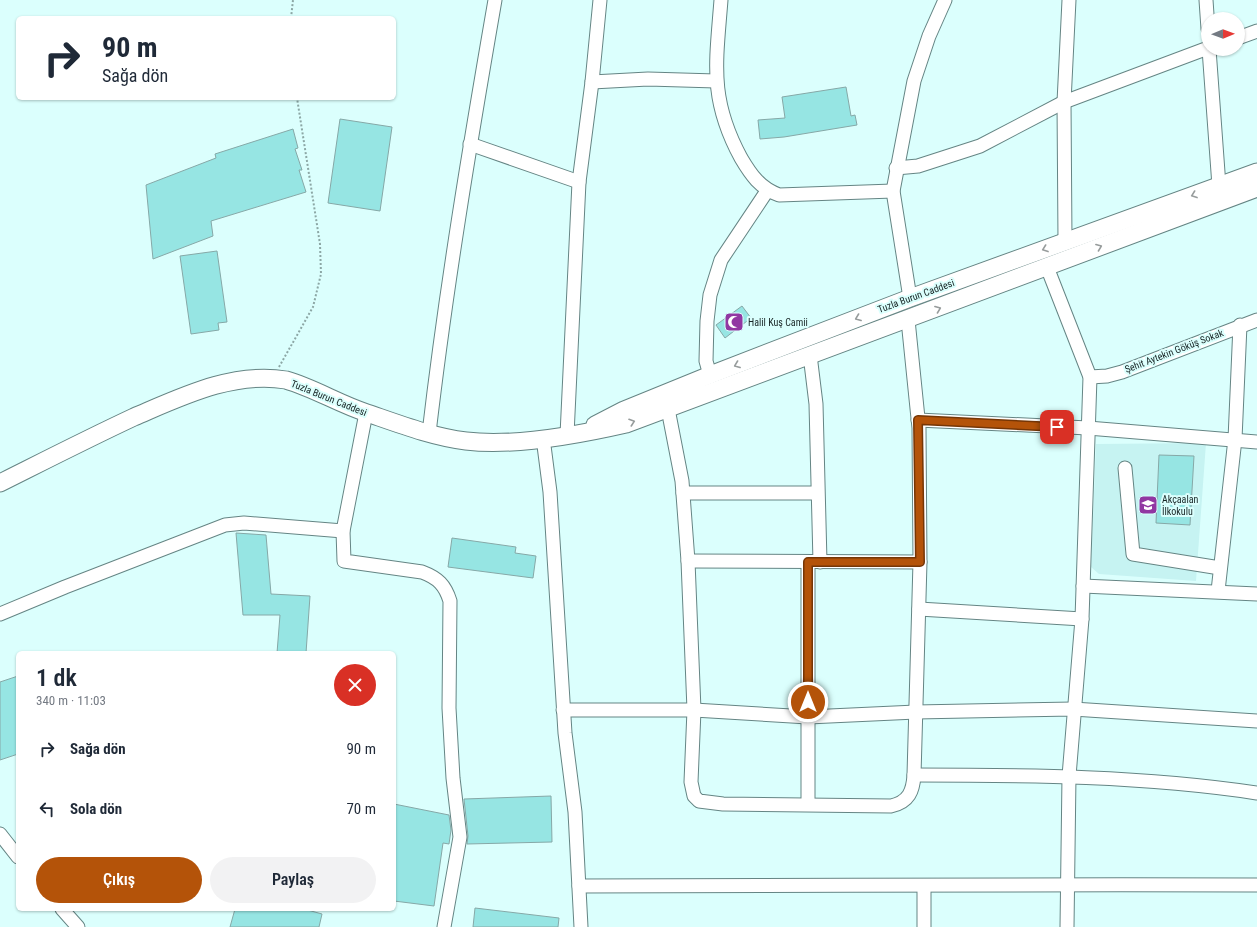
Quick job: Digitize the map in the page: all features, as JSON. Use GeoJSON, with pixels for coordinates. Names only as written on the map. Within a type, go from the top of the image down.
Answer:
{"type":"FeatureCollection","features":[{"type":"Feature","properties":{"kind":"main road","name":"Tuzla Burun Caddesi"},"geometry":{"type":"LineString","coordinates":[[574,434],[624,410],[710,375],[910,298],[1257,172]]}},
{"type":"Feature","properties":{"kind":"main road","name":"Tuzla Burun Caddesi"},"geometry":{"type":"LineString","coordinates":[[0,483],[100,432],[163,404],[223,384],[249,378],[272,378],[297,384],[366,413],[429,433],[454,439],[478,442],[518,441],[574,434],[626,424],[908,320],[1257,188]]}},
{"type":"Feature","properties":{"kind":"street"},"geometry":{"type":"LineString","coordinates":[[429,433],[441,329],[470,144],[495,0]]}},
{"type":"Feature","properties":{"kind":"street"},"geometry":{"type":"LineString","coordinates":[[574,434],[579,182],[592,82],[600,0]]}},
{"type":"Feature","properties":{"kind":"street"},"geometry":{"type":"LineString","coordinates":[[721,0],[716,81],[721,111],[736,148],[757,182],[767,191],[779,195],[791,196],[893,191]]}},
{"type":"Feature","properties":{"kind":"street"},"geometry":{"type":"LineString","coordinates":[[910,298],[893,191],[896,168],[914,81],[929,36],[945,0]]}},
{"type":"Feature","properties":{"kind":"street"},"geometry":{"type":"LineString","coordinates":[[1065,242],[1064,102],[1069,0]]}},
{"type":"Feature","properties":{"kind":"street"},"geometry":{"type":"LineString","coordinates":[[1206,0],[1207,12]]}},
{"type":"Feature","properties":{"kind":"street"},"geometry":{"type":"LineString","coordinates":[[1245,35],[1257,31]]}},
{"type":"Feature","properties":{"kind":"street"},"geometry":{"type":"LineString","coordinates":[[896,168],[918,166],[980,146],[1064,102],[1201,52]]}},
{"type":"Feature","properties":{"kind":"street"},"geometry":{"type":"LineString","coordinates":[[1210,56],[1219,186]]}},
{"type":"Feature","properties":{"kind":"street"},"geometry":{"type":"LineString","coordinates":[[592,82],[648,79],[716,81]]}},
{"type":"Feature","properties":{"kind":"street"},"geometry":{"type":"LineString","coordinates":[[470,144],[579,182]]}},
{"type":"Feature","properties":{"kind":"street"},"geometry":{"type":"LineString","coordinates":[[710,375],[706,361],[707,321],[710,295],[720,260],[767,191]]}},
{"type":"Feature","properties":{"kind":"street"},"geometry":{"type":"LineString","coordinates":[[1047,267],[1090,377],[1082,619],[1069,776],[1067,927]]}},
{"type":"Feature","properties":{"kind":"street"},"geometry":{"type":"LineString","coordinates":[[668,409],[683,492],[688,561],[694,710],[691,782],[694,796],[699,801],[723,804],[891,806],[899,804],[909,796],[913,789],[920,562],[918,420],[908,320]]}},
{"type":"Feature","properties":{"kind":"street","name":"Şehit Aytekin Göküş Sokak"},"geometry":{"type":"LineString","coordinates":[[1090,377],[1107,376],[1122,372],[1240,325],[1257,320]]}},
{"type":"Feature","properties":{"kind":"street"},"geometry":{"type":"LineString","coordinates":[[1218,591],[1235,439],[1240,325]]}},
{"type":"Feature","properties":{"kind":"street"},"geometry":{"type":"LineString","coordinates":[[808,804],[808,717],[817,493],[816,404],[810,355]]}},
{"type":"Feature","properties":{"kind":"street"},"geometry":{"type":"LineString","coordinates":[[366,413],[343,531],[344,561],[422,572],[434,577],[447,591],[450,601],[449,708],[453,778],[460,837],[444,927]]}},
{"type":"Feature","properties":{"kind":"street"},"geometry":{"type":"LineString","coordinates":[[918,420],[1088,428],[1257,442]]}},
{"type":"Feature","properties":{"kind":"street"},"geometry":{"type":"LineString","coordinates":[[542,438],[550,492],[563,710],[575,812],[581,927]]}},
{"type":"Feature","properties":{"kind":"street"},"geometry":{"type":"LineString","coordinates":[[1125,468],[1133,554],[1220,568]]}},
{"type":"Feature","properties":{"kind":"street"},"geometry":{"type":"LineString","coordinates":[[683,492],[817,493]]}},
{"type":"Feature","properties":{"kind":"street"},"geometry":{"type":"LineString","coordinates":[[0,614],[64,587],[225,525],[244,523],[343,531]]}},
{"type":"Feature","properties":{"kind":"street"},"geometry":{"type":"LineString","coordinates":[[688,561],[920,562]]}},
{"type":"Feature","properties":{"kind":"street"},"geometry":{"type":"LineString","coordinates":[[1083,586],[1218,591],[1257,594]]}},
{"type":"Feature","properties":{"kind":"street"},"geometry":{"type":"LineString","coordinates":[[919,609],[1082,619]]}},
{"type":"Feature","properties":{"kind":"street"},"geometry":{"type":"LineString","coordinates":[[563,710],[694,710],[808,717],[916,712],[1074,709],[1257,721]]}},
{"type":"Feature","properties":{"kind":"street"},"geometry":{"type":"LineString","coordinates":[[914,775],[1069,776],[1204,786],[1257,793]]}},
{"type":"Feature","properties":{"kind":"street"},"geometry":{"type":"LineString","coordinates":[[0,834],[16,854]]}},
{"type":"Feature","properties":{"kind":"street"},"geometry":{"type":"LineString","coordinates":[[579,886],[924,886],[1067,884],[1257,885]]}},
{"type":"Feature","properties":{"kind":"street"},"geometry":{"type":"LineString","coordinates":[[924,886],[924,927]]}},
{"type":"Feature","properties":{"kind":"street"},"geometry":{"type":"LineString","coordinates":[[64,911],[78,927]]}},
{"type":"Feature","properties":{"kind":"path"},"geometry":{"type":"LineString","coordinates":[[291,16],[294,0]]}},
{"type":"Feature","properties":{"kind":"path"},"geometry":{"type":"LineString","coordinates":[[272,378],[313,307],[321,274],[320,244],[297,100]]}},
{"type":"Feature","properties":{"kind":"shaded area","name":"Akçaalan İlkokulu"},"geometry":{"type":"Polygon","coordinates":[[[1206,443],[1196,581],[1099,574],[1091,567],[1096,444],[1206,443]]]}},
{"type":"Feature","properties":{"kind":"building"},"geometry":{"type":"Polygon","coordinates":[[[846,87],[851,116],[855,115],[857,125],[784,137],[760,139],[758,120],[785,118],[782,97],[846,87]]]}},
{"type":"Feature","properties":{"kind":"building"},"geometry":{"type":"Polygon","coordinates":[[[340,119],[392,127],[380,211],[328,203],[340,119]]]}},
{"type":"Feature","properties":{"kind":"building"},"geometry":{"type":"Polygon","coordinates":[[[293,129],[298,148],[295,149],[302,170],[299,170],[306,192],[211,221],[213,236],[153,259],[146,185],[216,158],[215,154],[293,129]]]}},
{"type":"Feature","properties":{"kind":"building"},"geometry":{"type":"Polygon","coordinates":[[[217,251],[227,322],[218,323],[219,330],[191,334],[180,256],[217,251]]]}},
{"type":"Feature","properties":{"kind":"building","name":"Halil Kuş Camii"},"geometry":{"type":"Polygon","coordinates":[[[742,306],[751,318],[725,338],[716,325],[742,306]]]}},
{"type":"Feature","properties":{"kind":"building"},"geometry":{"type":"Polygon","coordinates":[[[1159,455],[1194,456],[1190,525],[1156,523],[1159,455]]]}},
{"type":"Feature","properties":{"kind":"building"},"geometry":{"type":"Polygon","coordinates":[[[236,533],[266,535],[271,594],[310,596],[306,651],[277,651],[280,615],[243,615],[236,533]]]}},
{"type":"Feature","properties":{"kind":"building"},"geometry":{"type":"Polygon","coordinates":[[[452,538],[516,547],[515,553],[536,556],[533,578],[448,567],[452,538]]]}},
{"type":"Feature","properties":{"kind":"building"},"geometry":{"type":"Polygon","coordinates":[[[16,677],[16,755],[0,760],[0,682],[16,677]]]}},
{"type":"Feature","properties":{"kind":"building"},"geometry":{"type":"Polygon","coordinates":[[[551,796],[552,842],[467,844],[468,836],[464,799],[551,796]]]}},
{"type":"Feature","properties":{"kind":"building"},"geometry":{"type":"Polygon","coordinates":[[[396,804],[449,815],[451,830],[449,844],[443,843],[434,906],[396,901],[396,804]]]}},
{"type":"Feature","properties":{"kind":"building"},"geometry":{"type":"Polygon","coordinates":[[[475,908],[559,918],[558,927],[473,927],[475,908]]]}},
{"type":"Feature","properties":{"kind":"building"},"geometry":{"type":"Polygon","coordinates":[[[234,911],[311,911],[322,914],[319,927],[230,927],[234,911]]]}},
{"type":"Feature","properties":{"kind":"place","name":"Halil Kuş Camii"},"geometry":{"type":"Point","coordinates":[734,322]}},
{"type":"Feature","properties":{"kind":"place","name":"Akçaalan İlkokulu"},"geometry":{"type":"Point","coordinates":[1148,505]}},
{"type":"Feature","properties":{"kind":"route"},"geometry":{"type":"LineString","coordinates":[[808,702],[808,562],[920,562],[918,420],[1057,427]]}}]}
